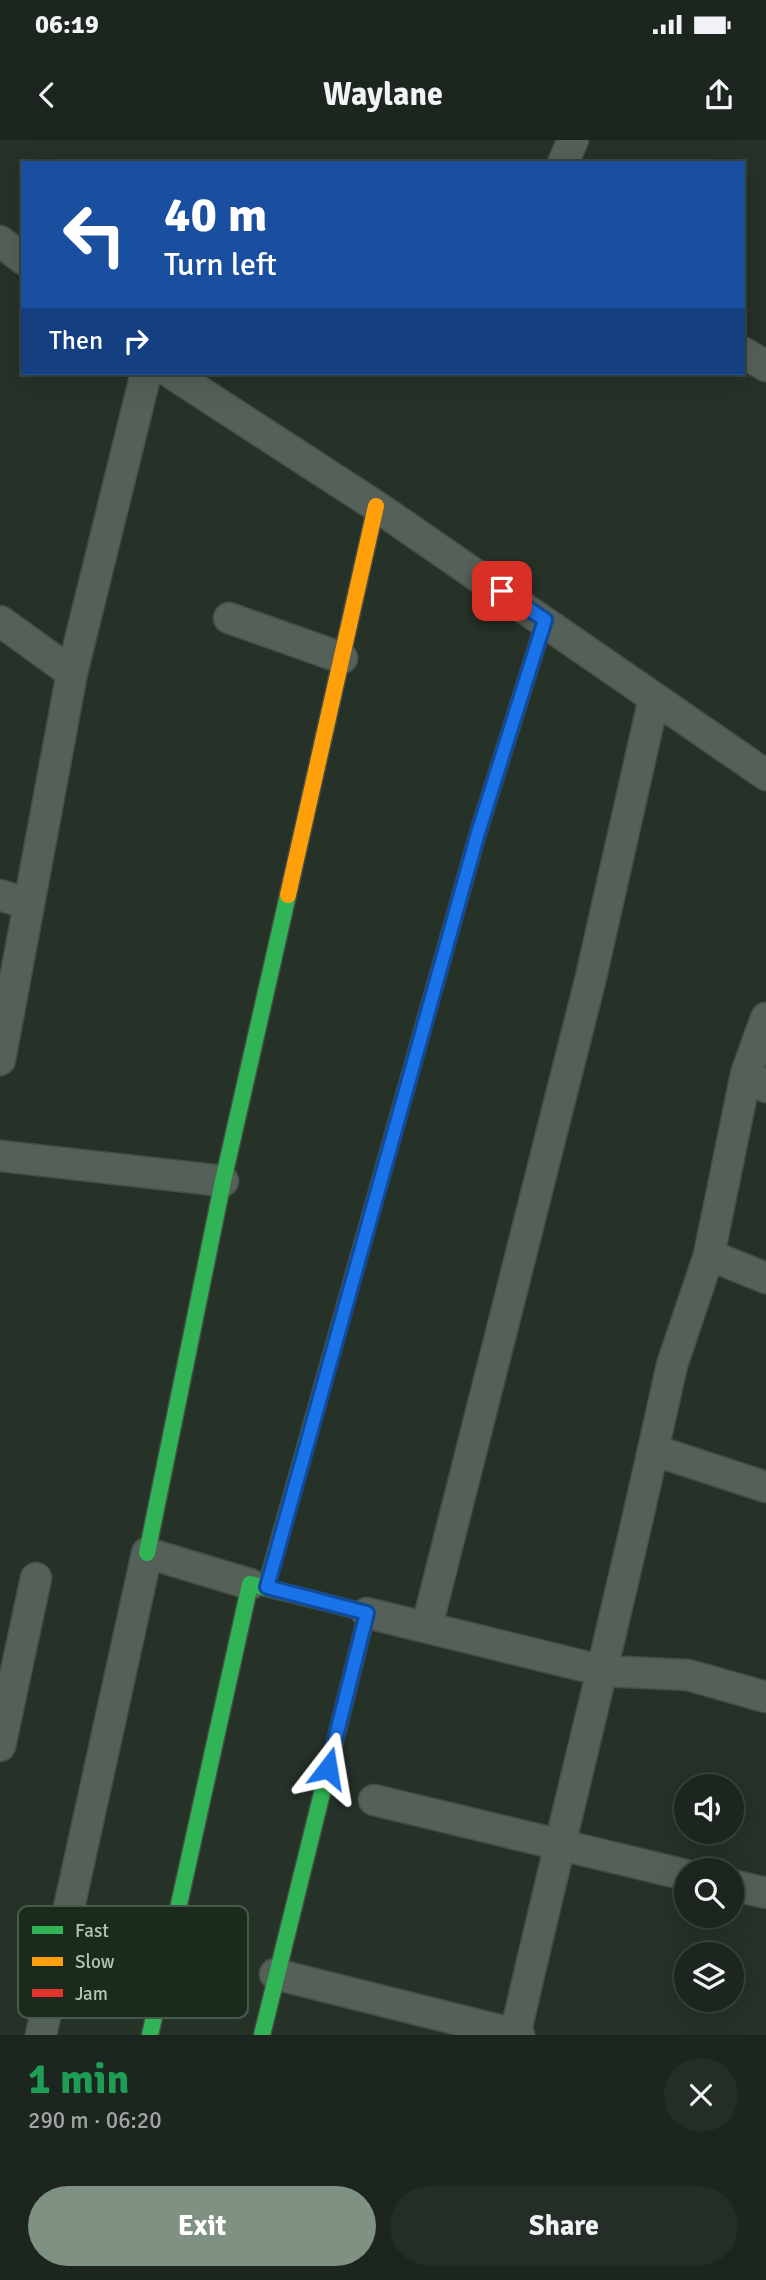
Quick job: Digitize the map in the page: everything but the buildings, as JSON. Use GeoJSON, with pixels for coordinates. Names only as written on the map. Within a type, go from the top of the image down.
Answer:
{"type":"FeatureCollection","features":[{"type":"Feature","properties":{"kind":"street"},"geometry":{"type":"LineString","coordinates":[[564,161],[573,140]]}},
{"type":"Feature","properties":{"kind":"street"},"geometry":{"type":"LineString","coordinates":[[0,241],[21,257]]}},
{"type":"Feature","properties":{"kind":"street"},"geometry":{"type":"LineString","coordinates":[[745,355],[766,366]]}},
{"type":"Feature","properties":{"kind":"street"},"geometry":{"type":"LineString","coordinates":[[0,1060],[14,900],[146,375]]}},
{"type":"Feature","properties":{"kind":"street"},"geometry":{"type":"LineString","coordinates":[[174,375],[545,620],[766,775]]}},
{"type":"Feature","properties":{"kind":"street"},"geometry":{"type":"LineString","coordinates":[[69,1906],[147,1553],[223,1181],[376,506]]}},
{"type":"Feature","properties":{"kind":"street"},"geometry":{"type":"LineString","coordinates":[[229,618],[342,658]]}},
{"type":"Feature","properties":{"kind":"street"},"geometry":{"type":"LineString","coordinates":[[181,1906],[258,1586],[478,833],[545,620]]}},
{"type":"Feature","properties":{"kind":"street"},"geometry":{"type":"LineString","coordinates":[[0,621],[72,673]]}},
{"type":"Feature","properties":{"kind":"street"},"geometry":{"type":"LineString","coordinates":[[427,1626],[588,990],[654,698]]}},
{"type":"Feature","properties":{"kind":"street"},"geometry":{"type":"LineString","coordinates":[[275,1974],[517,2035],[558,1846],[604,1671],[672,1365],[709,1255],[756,1081],[766,1018]]}},
{"type":"Feature","properties":{"kind":"street"},"geometry":{"type":"LineString","coordinates":[[0,1156],[223,1181]]}},
{"type":"Feature","properties":{"kind":"street"},"geometry":{"type":"LineString","coordinates":[[709,1255],[766,1278]]}},
{"type":"Feature","properties":{"kind":"street"},"geometry":{"type":"LineString","coordinates":[[653,1450],[766,1487]]}},
{"type":"Feature","properties":{"kind":"street"},"geometry":{"type":"LineString","coordinates":[[147,1553],[258,1586],[604,1671],[688,1675],[766,1698]]}},
{"type":"Feature","properties":{"kind":"street"},"geometry":{"type":"LineString","coordinates":[[0,1746],[36,1578]]}},
{"type":"Feature","properties":{"kind":"street"},"geometry":{"type":"LineString","coordinates":[[262,2035],[275,1974],[367,1613]]}},
{"type":"Feature","properties":{"kind":"street"},"geometry":{"type":"LineString","coordinates":[[374,1800],[558,1846],[674,1871]]}},
{"type":"Feature","properties":{"kind":"street"},"geometry":{"type":"LineString","coordinates":[[744,1887],[766,1892]]}},
{"type":"Feature","properties":{"kind":"traffic: fast"},"geometry":{"type":"LineString","coordinates":[[147,1553],[223,1181],[288,895]]}},
{"type":"Feature","properties":{"kind":"traffic: fast"},"geometry":{"type":"LineString","coordinates":[[266,1587],[443,957]]}},
{"type":"Feature","properties":{"kind":"traffic: fast"},"geometry":{"type":"LineString","coordinates":[[179,1906],[250,1584],[312,1599]]}},
{"type":"Feature","properties":{"kind":"traffic: fast"},"geometry":{"type":"LineString","coordinates":[[262,2035],[325,1781]]}},
{"type":"Feature","properties":{"kind":"traffic: fast"},"geometry":{"type":"LineString","coordinates":[[150,2035],[154,2018]]}},
{"type":"Feature","properties":{"kind":"traffic: slow"},"geometry":{"type":"LineString","coordinates":[[288,895],[376,506]]}},
{"type":"Feature","properties":{"kind":"traffic: slow"},"geometry":{"type":"LineString","coordinates":[[312,1599],[367,1613],[325,1781]]}},
{"type":"Feature","properties":{"kind":"traffic: jam"},"geometry":{"type":"LineString","coordinates":[[443,957],[478,833],[545,620]]}},
{"type":"Feature","properties":{"kind":"route"},"geometry":{"type":"LineString","coordinates":[[328,1768],[367,1613],[267,1587],[478,833],[545,620],[502,591]]}}]}
